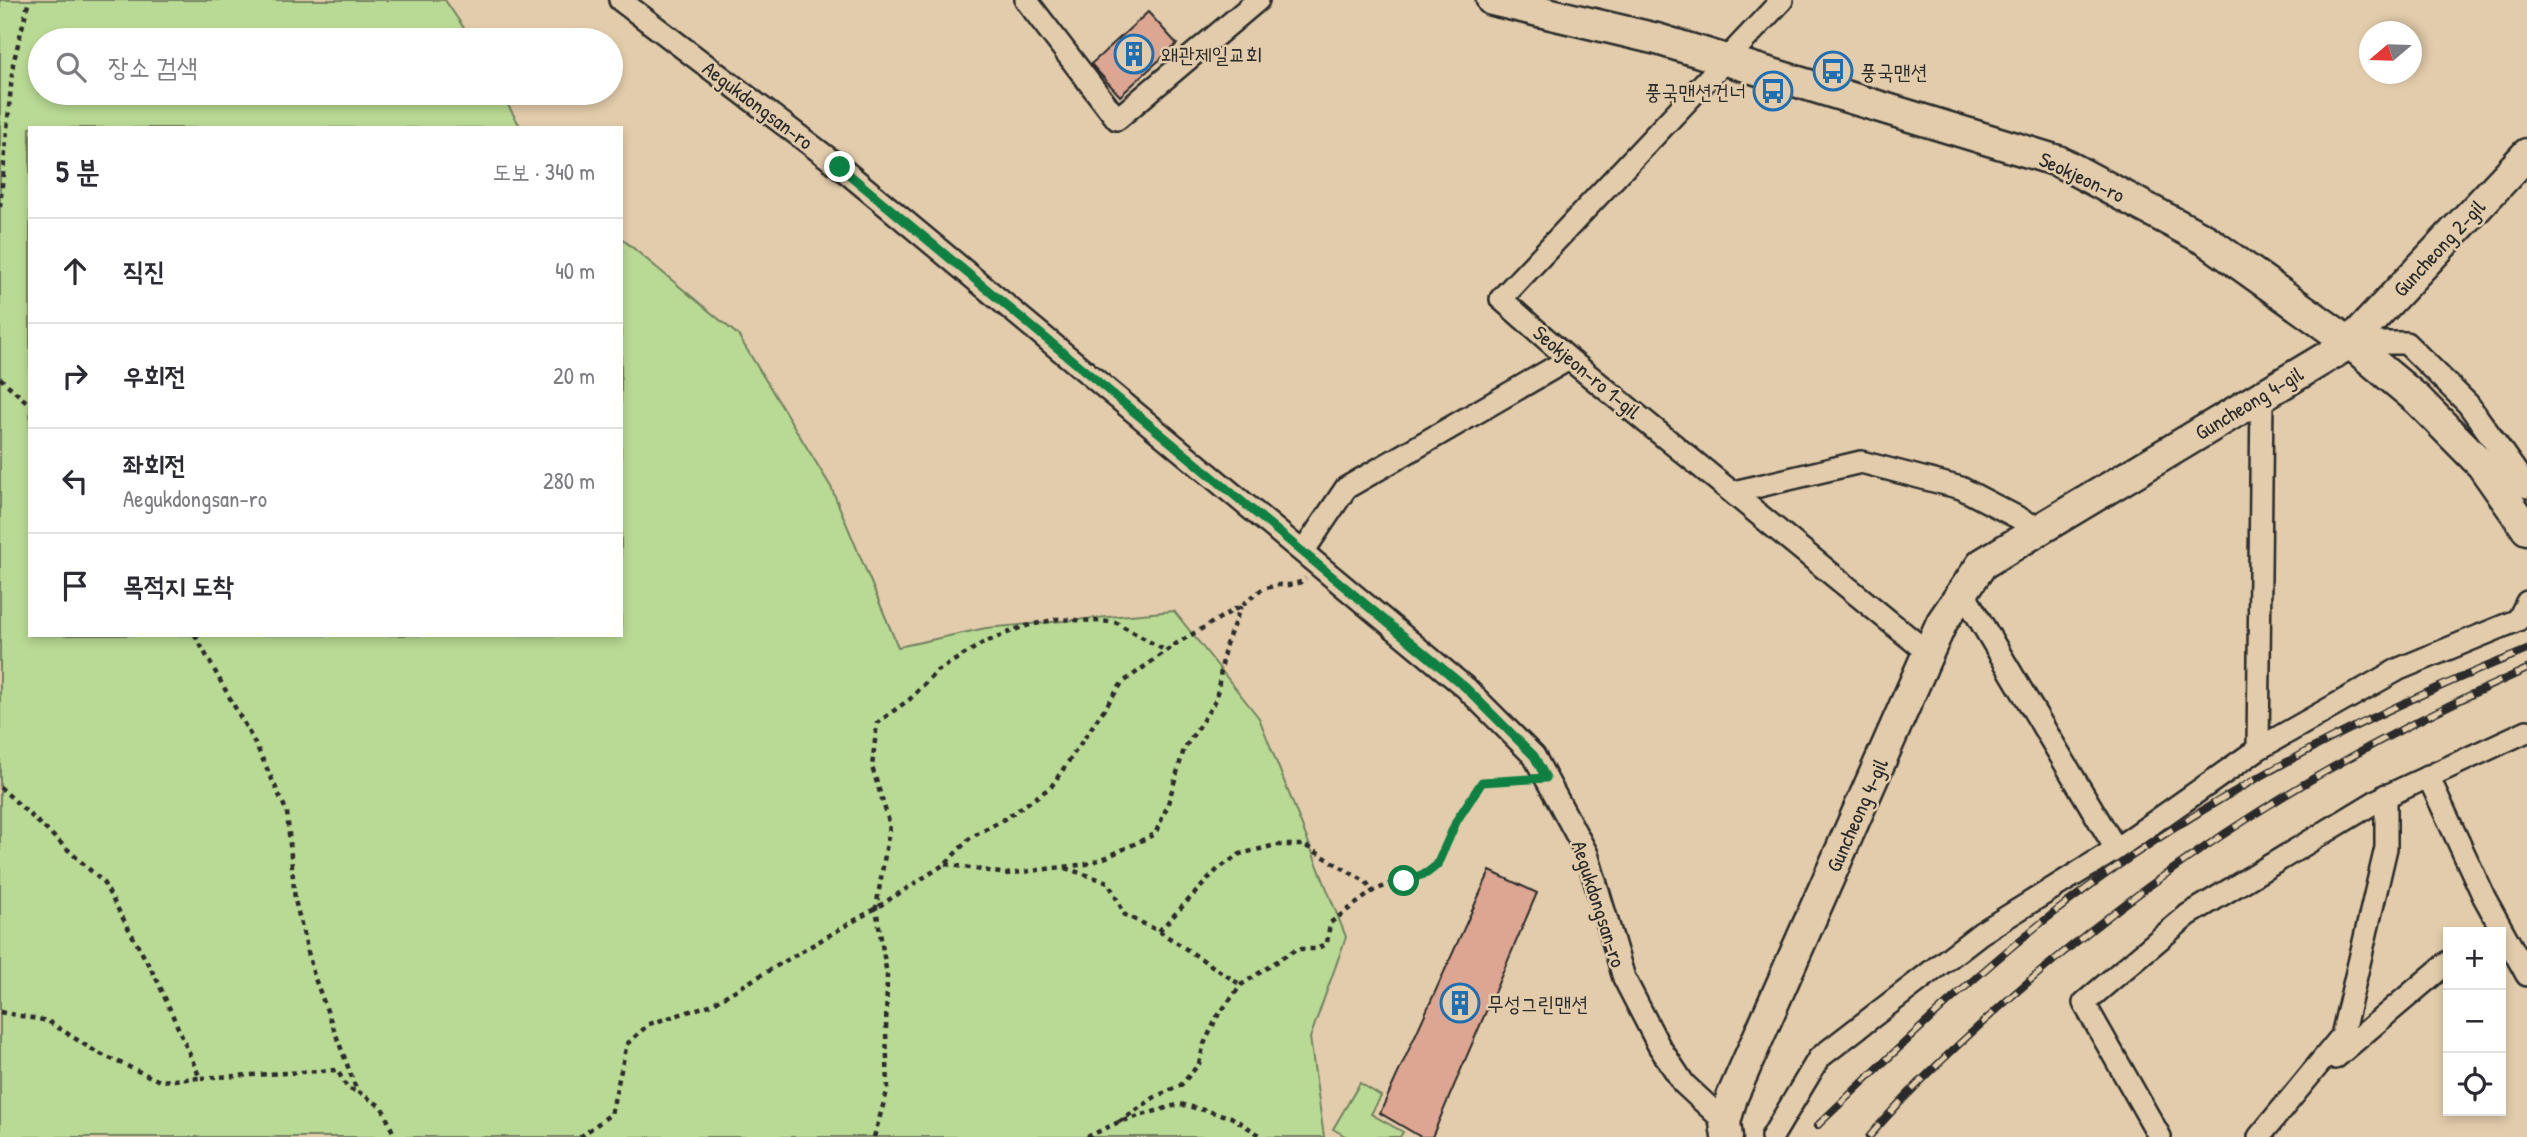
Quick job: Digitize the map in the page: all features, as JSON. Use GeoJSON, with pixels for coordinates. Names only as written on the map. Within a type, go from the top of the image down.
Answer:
{"type":"FeatureCollection","features":[{"type":"Feature","properties":{"kind":"street","name":"Aegukdongsan-ro"},"geometry":{"type":"LineString","coordinates":[[620,0],[840,167],[1466,688],[1534,756],[1587,854],[1624,978],[1653,1034],[1684,1084],[1726,1130]]}},
{"type":"Feature","properties":{"kind":"street"},"geometry":{"type":"LineString","coordinates":[[1026,0],[1117,120],[1258,0]]}},
{"type":"Feature","properties":{"kind":"street","name":"Seokjeon-ro"},"geometry":{"type":"LineString","coordinates":[[1492,0],[1657,39],[2058,161],[2206,240],[2350,342],[2417,399],[2482,465],[2527,529]]}},
{"type":"Feature","properties":{"kind":"street"},"geometry":{"type":"LineString","coordinates":[[1725,60],[1782,0]]}},
{"type":"Feature","properties":{"kind":"street","name":"Seokjeon-ro 1-gil"},"geometry":{"type":"LineString","coordinates":[[1725,60],[1501,299],[1569,359],[1928,653]]}},
{"type":"Feature","properties":{"kind":"street","name":"Guncheong 2-gil"},"geometry":{"type":"LineString","coordinates":[[2350,342],[2527,154]]}},
{"type":"Feature","properties":{"kind":"street"},"geometry":{"type":"LineString","coordinates":[[2350,342],[2406,343],[2468,404],[2527,487]]}},
{"type":"Feature","properties":{"kind":"street","name":"Guncheong 4-gil"},"geometry":{"type":"LineString","coordinates":[[1726,1130],[1732,1097],[1942,622],[1982,564],[2350,342]]}},
{"type":"Feature","properties":{"kind":"street"},"geometry":{"type":"LineString","coordinates":[[1310,558],[1346,488],[1569,359]]}},
{"type":"Feature","properties":{"kind":"street"},"geometry":{"type":"LineString","coordinates":[[2258,749],[2262,396]]}},
{"type":"Feature","properties":{"kind":"street"},"geometry":{"type":"LineString","coordinates":[[1734,492],[1861,462],[1961,488],[2040,529]]}},
{"type":"Feature","properties":{"kind":"street"},"geometry":{"type":"LineString","coordinates":[[1963,592],[2116,849]]}},
{"type":"Feature","properties":{"kind":"street"},"geometry":{"type":"LineString","coordinates":[[1772,1137],[1819,1058],[1981,933],[2116,849],[2258,749],[2399,669],[2518,620],[2527,602]]}},
{"type":"Feature","properties":{"kind":"street"},"geometry":{"type":"LineString","coordinates":[[2160,1137],[2084,1003],[2188,915],[2386,795],[2527,731]]}},
{"type":"Feature","properties":{"kind":"street"},"geometry":{"type":"LineString","coordinates":[[2428,776],[2490,926],[2525,968]]}},
{"type":"Feature","properties":{"kind":"street"},"geometry":{"type":"LineString","coordinates":[[2259,1137],[2342,1036],[2386,848],[2386,795]]}},
{"type":"Feature","properties":{"kind":"street"},"geometry":{"type":"LineString","coordinates":[[2299,1089],[2443,965]]}},
{"type":"Feature","properties":{"kind":"path"},"geometry":{"type":"LineString","coordinates":[[0,207],[13,64],[29,0]]}},
{"type":"Feature","properties":{"kind":"path"},"geometry":{"type":"LineString","coordinates":[[0,378],[28,403]]}},
{"type":"Feature","properties":{"kind":"path"},"geometry":{"type":"LineString","coordinates":[[580,1137],[611,1114],[627,1044],[649,1024],[710,1005],[876,908],[945,864],[971,838],[1051,788],[1122,683],[1174,645],[1242,606],[1261,590],[1301,582],[1310,558]]}},
{"type":"Feature","properties":{"kind":"path"},"geometry":{"type":"LineString","coordinates":[[945,864],[1006,874],[1087,864],[1155,834],[1167,807],[1184,749],[1216,700],[1225,647],[1242,606]]}},
{"type":"Feature","properties":{"kind":"path"},"geometry":{"type":"LineString","coordinates":[[874,1137],[888,1088],[887,975],[876,908],[890,825],[872,767],[877,723],[910,699],[937,671],[983,643],[1021,627],[1057,619],[1115,622],[1166,652]]}},
{"type":"Feature","properties":{"kind":"path"},"geometry":{"type":"LineString","coordinates":[[196,637],[257,747],[288,812],[295,900],[314,976],[357,1091]]}},
{"type":"Feature","properties":{"kind":"path"},"geometry":{"type":"LineString","coordinates":[[1119,1122],[1154,1097],[1181,1086],[1199,1064],[1204,1044],[1217,1017],[1241,985],[1296,949],[1317,949],[1326,943],[1329,923],[1373,891],[1427,873],[1437,865],[1457,820],[1482,782],[1546,778]]}},
{"type":"Feature","properties":{"kind":"path"},"geometry":{"type":"LineString","coordinates":[[0,787],[103,882],[158,982],[200,1078]]}},
{"type":"Feature","properties":{"kind":"path"},"geometry":{"type":"LineString","coordinates":[[1159,931],[1218,869],[1240,854],[1276,845],[1304,845],[1352,872],[1373,891]]}},
{"type":"Feature","properties":{"kind":"path"},"geometry":{"type":"LineString","coordinates":[[1061,866],[1108,883],[1125,915],[1159,931],[1241,985]]}},
{"type":"Feature","properties":{"kind":"path"},"geometry":{"type":"LineString","coordinates":[[0,1012],[48,1021],[96,1052],[159,1081],[337,1070],[348,1089],[357,1091],[382,1107],[395,1137]]}},
{"type":"Feature","properties":{"kind":"path"},"geometry":{"type":"LineString","coordinates":[[1087,1137],[1119,1122],[1180,1104],[1231,1117],[1263,1137]]}},
{"type":"Feature","properties":{"kind":"green space"},"geometry":{"type":"Polygon","coordinates":[[[0,0],[445,0],[464,28],[28,28],[28,105],[508,105],[520,126],[28,126],[28,637],[623,637],[623,240],[738,335],[831,487],[898,647],[986,628],[1174,611],[1259,718],[1346,937],[1310,1038],[1324,1137],[0,1137],[0,0]]]}},
{"type":"Feature","properties":{"kind":"green space"},"geometry":{"type":"Polygon","coordinates":[[[1360,1083],[1381,1096],[1371,1114],[1403,1132],[1400,1137],[1347,1137],[1333,1129],[1360,1083]]]}},
{"type":"Feature","properties":{"kind":"building","name":"왜관제일교회"},"geometry":{"type":"Polygon","coordinates":[[[1148,12],[1177,44],[1120,96],[1091,64],[1148,12]]]}},
{"type":"Feature","properties":{"kind":"building","name":"무성그린맨션"},"geometry":{"type":"Polygon","coordinates":[[[1490,871],[1537,893],[1432,1137],[1421,1137],[1380,1113],[1490,871]]]}},
{"type":"Feature","properties":{"kind":"railway"},"geometry":{"type":"LineString","coordinates":[[1817,1126],[1924,1024],[2007,951],[2092,884],[2151,843],[2271,770],[2334,737],[2397,706],[2527,650]]}},
{"type":"Feature","properties":{"kind":"railway"},"geometry":{"type":"LineString","coordinates":[[1869,1137],[1920,1082],[2012,996],[2131,900],[2193,855],[2322,773],[2457,701],[2527,669]]}},
{"type":"Feature","properties":{"kind":"place","name":"왜관제일교회"},"geometry":{"type":"Point","coordinates":[1134,54]}},
{"type":"Feature","properties":{"kind":"place","name":"풍국맨션"},"geometry":{"type":"Point","coordinates":[1833,71]}},
{"type":"Feature","properties":{"kind":"place","name":"풍국맨션건너"},"geometry":{"type":"Point","coordinates":[1773,91]}},
{"type":"Feature","properties":{"kind":"place","name":"무성그린맨션"},"geometry":{"type":"Point","coordinates":[1460,1003]}},
{"type":"Feature","properties":{"kind":"route"},"geometry":{"type":"LineString","coordinates":[[840,167],[1466,688],[1534,756],[1546,778],[1482,782],[1457,820],[1437,865],[1427,873],[1404,881]]}}]}
